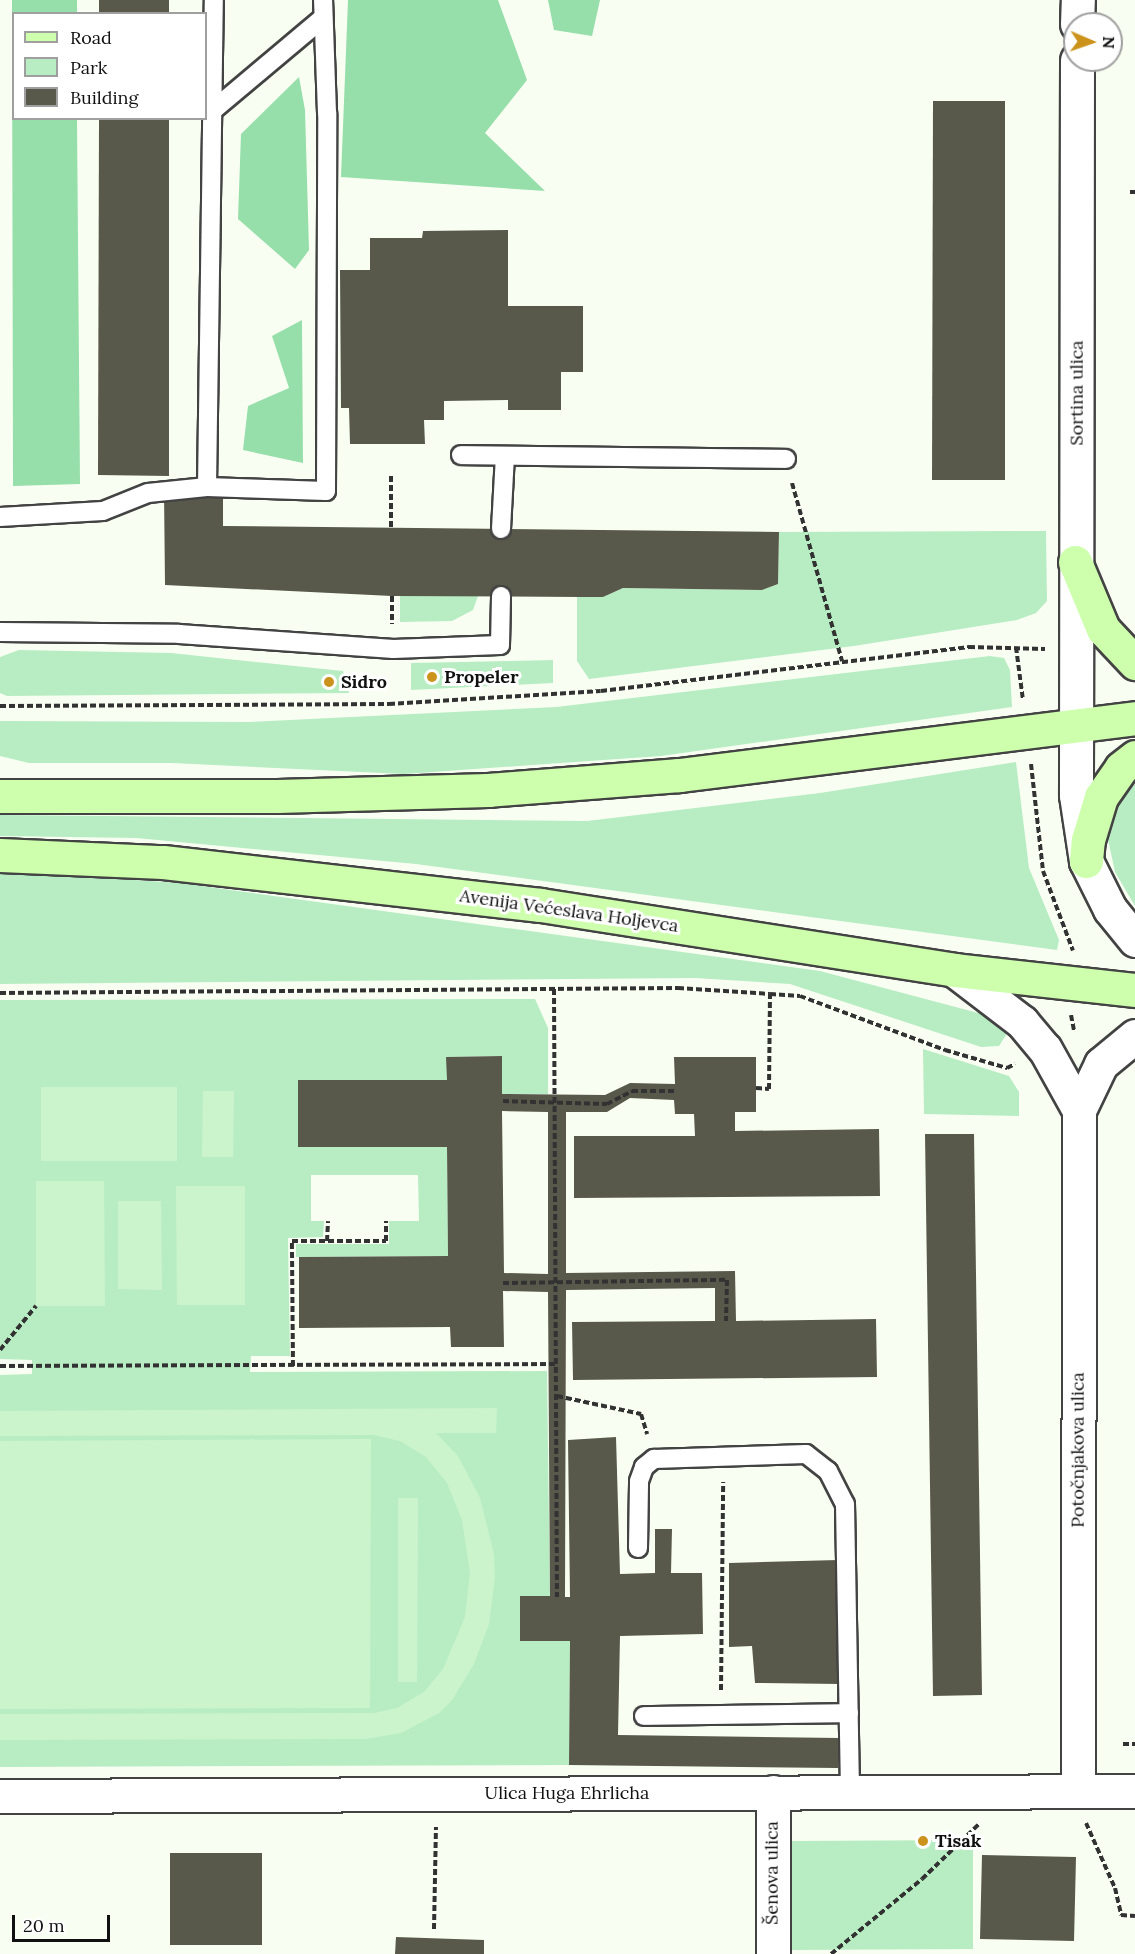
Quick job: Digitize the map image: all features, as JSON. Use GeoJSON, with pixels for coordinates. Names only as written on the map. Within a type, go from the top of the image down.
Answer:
{"type":"FeatureCollection","features":[{"type":"Feature","properties":{"kind":"street","name":"Sortina ulica"},"geometry":{"type":"LineString","coordinates":[[1077,72],[1073,726],[1076,795],[1086,861],[1110,909],[1135,940]]}},
{"type":"Feature","properties":{"kind":"street"},"geometry":{"type":"LineString","coordinates":[[1075,562],[1103,629],[1135,663]]}},
{"type":"Feature","properties":{"kind":"street"},"geometry":{"type":"LineString","coordinates":[[0,796],[278,796],[488,790],[679,775],[1135,718]]}},
{"type":"Feature","properties":{"kind":"street"},"geometry":{"type":"LineString","coordinates":[[1086,861],[1088,840],[1101,797],[1120,768],[1135,757]]}},
{"type":"Feature","properties":{"kind":"street","name":"Avenija Većeslava Holjevca"},"geometry":{"type":"LineString","coordinates":[[0,855],[163,862],[541,905],[954,970],[1135,990]]}},
{"type":"Feature","properties":{"kind":"street","name":"Potočnjakova ulica"},"geometry":{"type":"LineString","coordinates":[[954,970],[1022,1022],[1045,1049],[1078,1110]]}},
{"type":"Feature","properties":{"kind":"street","name":"Potočnjakova ulica"},"geometry":{"type":"LineString","coordinates":[[1082,1806],[1078,1110],[1101,1064],[1135,1036]]}},
{"type":"Feature","properties":{"kind":"street","name":"Ulica Huga Ehrlicha"},"geometry":{"type":"LineString","coordinates":[[0,1796],[850,1792],[1082,1806],[1135,1791]]}},
{"type":"Feature","properties":{"kind":"street","name":"Šenova ulica"},"geometry":{"type":"LineString","coordinates":[[772,1954],[773,1792]]}},
{"type":"Feature","properties":{"kind":"lane"},"geometry":{"type":"LineString","coordinates":[[207,487],[214,0]]}},
{"type":"Feature","properties":{"kind":"lane"},"geometry":{"type":"LineString","coordinates":[[212,111],[323,9]]}},
{"type":"Feature","properties":{"kind":"lane"},"geometry":{"type":"LineString","coordinates":[[0,517],[103,511],[148,493],[207,487],[326,491],[327,113],[323,9]]}},
{"type":"Feature","properties":{"kind":"lane"},"geometry":{"type":"LineString","coordinates":[[461,454],[786,459]]}},
{"type":"Feature","properties":{"kind":"lane"},"geometry":{"type":"LineString","coordinates":[[501,529],[506,456]]}},
{"type":"Feature","properties":{"kind":"lane"},"geometry":{"type":"LineString","coordinates":[[0,632],[179,634],[393,649],[500,645],[501,597]]}},
{"type":"Feature","properties":{"kind":"lane"},"geometry":{"type":"LineString","coordinates":[[638,1548],[639,1481],[644,1467],[654,1459],[806,1454],[828,1471],[845,1504],[850,1792]]}},
{"type":"Feature","properties":{"kind":"lane"},"geometry":{"type":"LineString","coordinates":[[644,1716],[849,1713]]}},
{"type":"Feature","properties":{"kind":"path"},"geometry":{"type":"LineString","coordinates":[[786,459],[842,662]]}},
{"type":"Feature","properties":{"kind":"path"},"geometry":{"type":"LineString","coordinates":[[390,527],[391,474]]}},
{"type":"Feature","properties":{"kind":"path"},"geometry":{"type":"LineString","coordinates":[[0,706],[389,704],[602,690],[969,647],[1016,647],[1051,652]]}},
{"type":"Feature","properties":{"kind":"path"},"geometry":{"type":"LineString","coordinates":[[1016,647],[1024,703]]}},
{"type":"Feature","properties":{"kind":"path"},"geometry":{"type":"LineString","coordinates":[[1031,758],[1043,871],[1076,958]]}},
{"type":"Feature","properties":{"kind":"path"},"geometry":{"type":"LineString","coordinates":[[0,993],[678,988],[770,994],[800,996],[1007,1068],[1023,1060]]}},
{"type":"Feature","properties":{"kind":"path"},"geometry":{"type":"LineString","coordinates":[[555,989],[558,1103],[557,1597]]}},
{"type":"Feature","properties":{"kind":"path"},"geometry":{"type":"LineString","coordinates":[[756,1089],[769,1089],[770,994]]}},
{"type":"Feature","properties":{"kind":"path"},"geometry":{"type":"LineString","coordinates":[[1071,1011],[1075,1037]]}},
{"type":"Feature","properties":{"kind":"path"},"geometry":{"type":"LineString","coordinates":[[502,1101],[607,1104],[632,1091],[674,1091]]}},
{"type":"Feature","properties":{"kind":"path"},"geometry":{"type":"LineString","coordinates":[[327,1241],[328,1221]]}},
{"type":"Feature","properties":{"kind":"path"},"geometry":{"type":"LineString","coordinates":[[293,1366],[292,1241],[386,1241],[386,1221]]}},
{"type":"Feature","properties":{"kind":"path"},"geometry":{"type":"LineString","coordinates":[[503,1283],[727,1280],[726,1321]]}},
{"type":"Feature","properties":{"kind":"path"},"geometry":{"type":"LineString","coordinates":[[0,1350],[36,1306]]}},
{"type":"Feature","properties":{"kind":"path"},"geometry":{"type":"LineString","coordinates":[[0,1366],[557,1364]]}},
{"type":"Feature","properties":{"kind":"path"},"geometry":{"type":"LineString","coordinates":[[557,1396],[641,1414],[654,1459]]}},
{"type":"Feature","properties":{"kind":"path"},"geometry":{"type":"LineString","coordinates":[[721,1715],[723,1457]]}},
{"type":"Feature","properties":{"kind":"path"},"geometry":{"type":"LineString","coordinates":[[1123,1744],[1135,1744]]}},
{"type":"Feature","properties":{"kind":"path"},"geometry":{"type":"LineString","coordinates":[[1082,1806],[1115,1888],[1121,1916],[1135,1916]]}},
{"type":"Feature","properties":{"kind":"path"},"geometry":{"type":"LineString","coordinates":[[831,1954],[922,1880],[981,1822]]}},
{"type":"Feature","properties":{"kind":"path"},"geometry":{"type":"LineString","coordinates":[[434,1929],[436,1823]]}},
{"type":"Feature","properties":{"kind":"green space"},"geometry":{"type":"Polygon","coordinates":[[[12,0],[77,0],[77,12],[12,12],[12,0]]]}},
{"type":"Feature","properties":{"kind":"green space"},"geometry":{"type":"Polygon","coordinates":[[[348,0],[498,0],[527,80],[485,133],[545,191],[341,177],[348,0]]]}},
{"type":"Feature","properties":{"kind":"green space"},"geometry":{"type":"Polygon","coordinates":[[[548,0],[600,0],[592,36],[554,30],[548,0]]]}},
{"type":"Feature","properties":{"kind":"green space"},"geometry":{"type":"Polygon","coordinates":[[[299,77],[305,110],[309,250],[295,269],[238,219],[241,134],[299,77]]]}},
{"type":"Feature","properties":{"kind":"green space"},"geometry":{"type":"Polygon","coordinates":[[[12,120],[77,120],[80,484],[13,486],[12,120]]]}},
{"type":"Feature","properties":{"kind":"green space"},"geometry":{"type":"Polygon","coordinates":[[[302,320],[303,463],[243,450],[248,406],[289,388],[272,336],[302,320]]]}},
{"type":"Feature","properties":{"kind":"green space"},"geometry":{"type":"Polygon","coordinates":[[[1046,531],[1047,601],[1036,613],[1017,620],[854,646],[589,679],[577,661],[577,597],[603,597],[623,588],[762,590],[778,584],[779,532],[1046,531]]]}},
{"type":"Feature","properties":{"kind":"green space"},"geometry":{"type":"Polygon","coordinates":[[[400,596],[478,596],[473,610],[452,621],[400,622],[400,596]]]}},
{"type":"Feature","properties":{"kind":"green space"},"geometry":{"type":"Polygon","coordinates":[[[19,650],[171,653],[343,671],[349,693],[7,696],[0,693],[0,657],[19,650]]]}},
{"type":"Feature","properties":{"kind":"green space"},"geometry":{"type":"Polygon","coordinates":[[[990,656],[1004,658],[1010,670],[1012,707],[661,756],[404,774],[172,763],[29,763],[0,756],[0,721],[250,722],[556,707],[990,656]]]}},
{"type":"Feature","properties":{"kind":"green space"},"geometry":{"type":"Polygon","coordinates":[[[553,660],[553,683],[411,690],[411,663],[553,660]]]}},
{"type":"Feature","properties":{"kind":"green space"},"geometry":{"type":"Polygon","coordinates":[[[1016,762],[1029,868],[1059,940],[1057,950],[416,864],[136,838],[0,836],[0,815],[587,821],[820,793],[1016,762]]]}},
{"type":"Feature","properties":{"kind":"green space"},"geometry":{"type":"Polygon","coordinates":[[[1135,776],[1135,906],[1115,872],[1105,825],[1124,784],[1135,776]]]}},
{"type":"Feature","properties":{"kind":"green space"},"geometry":{"type":"Polygon","coordinates":[[[0,871],[180,883],[820,971],[982,1014],[1007,1027],[1008,1032],[999,1046],[981,1047],[790,984],[695,978],[0,984],[0,871]]]}},
{"type":"Feature","properties":{"kind":"green space"},"geometry":{"type":"Polygon","coordinates":[[[535,999],[548,1028],[548,1094],[502,1094],[502,1056],[447,1057],[447,1080],[298,1080],[298,1147],[447,1147],[448,1256],[296,1257],[296,1244],[389,1244],[389,1221],[419,1221],[418,1175],[311,1175],[311,1221],[324,1221],[323,1237],[288,1238],[290,1356],[251,1356],[250,1372],[547,1371],[550,1596],[520,1596],[520,1641],[570,1641],[569,1765],[0,1767],[0,1375],[32,1374],[32,1360],[0,1359],[0,1000],[535,999]]]}},
{"type":"Feature","properties":{"kind":"green space"},"geometry":{"type":"Polygon","coordinates":[[[923,1049],[1009,1076],[1019,1092],[1019,1116],[924,1114],[923,1049]]]}},
{"type":"Feature","properties":{"kind":"green space"},"geometry":{"type":"Polygon","coordinates":[[[41,1087],[177,1087],[177,1161],[41,1161],[41,1087]]]}},
{"type":"Feature","properties":{"kind":"green space"},"geometry":{"type":"Polygon","coordinates":[[[203,1091],[234,1091],[233,1157],[202,1157],[203,1091]]]}},
{"type":"Feature","properties":{"kind":"green space"},"geometry":{"type":"Polygon","coordinates":[[[36,1181],[104,1181],[105,1306],[36,1306],[36,1181]]]}},
{"type":"Feature","properties":{"kind":"green space"},"geometry":{"type":"Polygon","coordinates":[[[176,1186],[245,1186],[245,1305],[177,1305],[176,1186]]]}},
{"type":"Feature","properties":{"kind":"green space"},"geometry":{"type":"Polygon","coordinates":[[[118,1201],[161,1201],[162,1290],[118,1289],[118,1201]]]}},
{"type":"Feature","properties":{"kind":"green space"},"geometry":{"type":"Polygon","coordinates":[[[497,1408],[496,1433],[436,1433],[458,1456],[480,1498],[494,1554],[495,1577],[489,1624],[474,1664],[452,1700],[439,1713],[401,1733],[365,1739],[0,1740],[0,1714],[374,1713],[397,1708],[424,1692],[443,1669],[465,1617],[470,1573],[462,1520],[447,1483],[426,1457],[400,1441],[374,1435],[0,1436],[0,1411],[497,1408]]]}},
{"type":"Feature","properties":{"kind":"green space"},"geometry":{"type":"Polygon","coordinates":[[[371,1439],[370,1708],[0,1709],[0,1441],[371,1439]]]}},
{"type":"Feature","properties":{"kind":"green space"},"geometry":{"type":"Polygon","coordinates":[[[398,1498],[418,1498],[417,1682],[398,1682],[398,1498]]]}},
{"type":"Feature","properties":{"kind":"green space"},"geometry":{"type":"Polygon","coordinates":[[[973,1840],[973,1949],[790,1950],[791,1841],[973,1840]]]}},
{"type":"Feature","properties":{"kind":"building"},"geometry":{"type":"Polygon","coordinates":[[[99,0],[169,0],[169,12],[99,12],[99,0]]]}},
{"type":"Feature","properties":{"kind":"building"},"geometry":{"type":"Polygon","coordinates":[[[933,101],[1005,101],[1005,480],[932,480],[933,101]]]}},
{"type":"Feature","properties":{"kind":"building"},"geometry":{"type":"Polygon","coordinates":[[[99,120],[169,120],[169,476],[98,475],[99,120]]]}},
{"type":"Feature","properties":{"kind":"building"},"geometry":{"type":"Polygon","coordinates":[[[508,230],[508,306],[583,306],[583,372],[561,372],[561,410],[508,410],[508,400],[444,401],[444,420],[424,420],[425,444],[350,444],[349,408],[341,408],[340,270],[370,270],[370,238],[422,238],[423,231],[508,230]]]}},
{"type":"Feature","properties":{"kind":"building"},"geometry":{"type":"Polygon","coordinates":[[[164,492],[223,492],[223,526],[779,532],[778,584],[762,590],[623,588],[603,597],[392,596],[165,585],[164,492]]]}},
{"type":"Feature","properties":{"kind":"building"},"geometry":{"type":"Polygon","coordinates":[[[502,1056],[502,1094],[605,1095],[630,1083],[675,1084],[674,1057],[756,1057],[756,1112],[735,1112],[735,1131],[879,1129],[880,1196],[574,1198],[574,1136],[695,1136],[694,1114],[675,1114],[674,1100],[630,1098],[607,1112],[566,1112],[566,1273],[735,1271],[736,1321],[876,1319],[877,1377],[573,1380],[572,1322],[715,1321],[715,1288],[566,1290],[565,1597],[570,1597],[568,1440],[616,1437],[620,1574],[655,1573],[655,1529],[672,1529],[671,1573],[702,1573],[703,1634],[620,1636],[618,1735],[839,1738],[838,1768],[569,1765],[570,1641],[520,1641],[520,1596],[550,1596],[548,1292],[503,1291],[504,1347],[451,1347],[450,1327],[299,1328],[299,1257],[448,1256],[447,1147],[298,1147],[298,1080],[447,1080],[446,1057],[502,1056]],[[502,1111],[504,1273],[548,1274],[548,1112],[502,1111]]]}},
{"type":"Feature","properties":{"kind":"building"},"geometry":{"type":"Polygon","coordinates":[[[925,1134],[974,1134],[982,1695],[933,1696],[925,1134]]]}},
{"type":"Feature","properties":{"kind":"building"},"geometry":{"type":"Polygon","coordinates":[[[838,1560],[840,1684],[755,1683],[752,1646],[729,1647],[729,1563],[838,1560]]]}},
{"type":"Feature","properties":{"kind":"building"},"geometry":{"type":"Polygon","coordinates":[[[170,1853],[262,1853],[262,1945],[170,1945],[170,1853]]]}},
{"type":"Feature","properties":{"kind":"building"},"geometry":{"type":"Polygon","coordinates":[[[982,1855],[1076,1857],[1074,1941],[980,1939],[982,1855]]]}},
{"type":"Feature","properties":{"kind":"building"},"geometry":{"type":"Polygon","coordinates":[[[396,1937],[484,1940],[484,1954],[395,1954],[396,1937]]]}},
{"type":"Feature","properties":{"kind":"place","name":"Propeler"},"geometry":{"type":"Point","coordinates":[432,677]}},
{"type":"Feature","properties":{"kind":"place","name":"Sidro"},"geometry":{"type":"Point","coordinates":[329,682]}},
{"type":"Feature","properties":{"kind":"place","name":"Tisak"},"geometry":{"type":"Point","coordinates":[923,1841]}}]}
